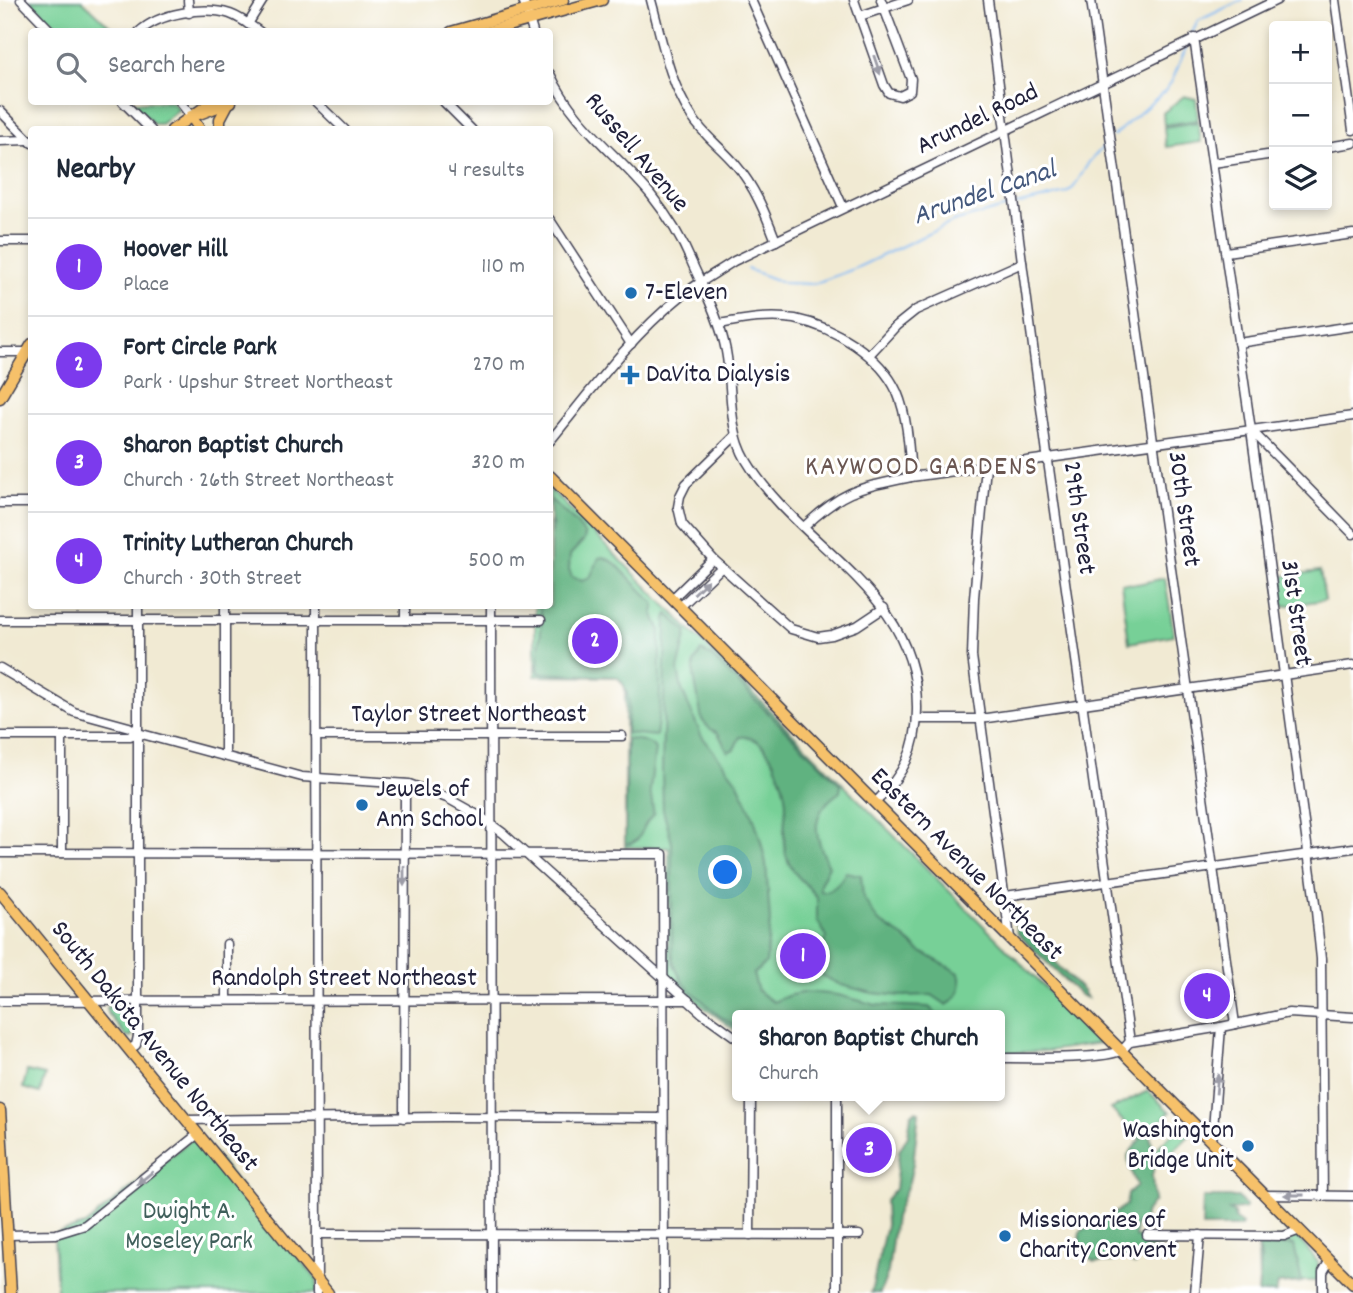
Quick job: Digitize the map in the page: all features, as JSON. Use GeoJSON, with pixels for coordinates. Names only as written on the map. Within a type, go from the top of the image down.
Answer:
{"type":"FeatureCollection","features":[{"type":"Feature","properties":{"kind":"main road"},"geometry":{"type":"LineString","coordinates":[[465,28],[563,0]]}},
{"type":"Feature","properties":{"kind":"main road"},"geometry":{"type":"LineString","coordinates":[[493,28],[526,10],[602,0]]}},
{"type":"Feature","properties":{"kind":"main road"},"geometry":{"type":"LineString","coordinates":[[177,126],[208,105]]}},
{"type":"Feature","properties":{"kind":"main road"},"geometry":{"type":"LineString","coordinates":[[191,116],[222,105]]}},
{"type":"Feature","properties":{"kind":"main road"},"geometry":{"type":"LineString","coordinates":[[220,126],[220,119],[228,105]]}},
{"type":"Feature","properties":{"kind":"main road"},"geometry":{"type":"LineString","coordinates":[[191,116],[197,126]]}},
{"type":"Feature","properties":{"kind":"main road"},"geometry":{"type":"LineString","coordinates":[[0,398],[28,352]]}},
{"type":"Feature","properties":{"kind":"main road","name":"Eastern Avenue Northeast"},"geometry":{"type":"LineString","coordinates":[[553,479],[1353,1284]]}},
{"type":"Feature","properties":{"kind":"main road","name":"South Dakota Avenue Northeast"},"geometry":{"type":"LineString","coordinates":[[0,891],[328,1293]]}},
{"type":"Feature","properties":{"kind":"main road"},"geometry":{"type":"LineString","coordinates":[[0,1110],[8,1236],[5,1280],[11,1293]]}},
{"type":"Feature","properties":{"kind":"street"},"geometry":{"type":"LineString","coordinates":[[21,0],[48,28]]}},
{"type":"Feature","properties":{"kind":"street"},"geometry":{"type":"LineString","coordinates":[[188,0],[189,13]]}},
{"type":"Feature","properties":{"kind":"street"},"geometry":{"type":"LineString","coordinates":[[248,24],[263,0]]}},
{"type":"Feature","properties":{"kind":"street"},"geometry":{"type":"LineString","coordinates":[[651,0],[668,64],[682,100],[700,129],[736,165],[749,183],[776,241]]}},
{"type":"Feature","properties":{"kind":"street"},"geometry":{"type":"LineString","coordinates":[[751,0],[843,207]]}},
{"type":"Feature","properties":{"kind":"street"},"geometry":{"type":"LineString","coordinates":[[854,0],[884,85],[894,96],[907,94],[912,86],[911,79],[882,4]]}},
{"type":"Feature","properties":{"kind":"street"},"geometry":{"type":"LineString","coordinates":[[860,16],[882,4],[908,0]]}},
{"type":"Feature","properties":{"kind":"street","name":"29th Street"},"geometry":{"type":"LineString","coordinates":[[988,0],[1014,212],[1130,1042]]}},
{"type":"Feature","properties":{"kind":"street","name":"30th Street"},"geometry":{"type":"LineString","coordinates":[[1090,0],[1235,1024]]}},
{"type":"Feature","properties":{"kind":"street","name":"Arundel Road"},"geometry":{"type":"LineString","coordinates":[[553,437],[631,344],[680,297],[734,261],[1277,0]]}},
{"type":"Feature","properties":{"kind":"street"},"geometry":{"type":"LineString","coordinates":[[1335,0],[1353,130]]}},
{"type":"Feature","properties":{"kind":"street"},"geometry":{"type":"LineString","coordinates":[[526,10],[532,28]]}},
{"type":"Feature","properties":{"kind":"street"},"geometry":{"type":"LineString","coordinates":[[145,28],[159,18],[189,13],[222,12],[236,16],[254,28]]}},
{"type":"Feature","properties":{"kind":"street","name":"31st Street"},"geometry":{"type":"LineString","coordinates":[[1194,38],[1251,430],[1321,959],[1323,1196]]}},
{"type":"Feature","properties":{"kind":"street","name":"Russell Avenue"},"geometry":{"type":"LineString","coordinates":[[553,79],[579,121],[651,195],[670,222],[692,262],[720,324],[727,355],[735,436],[741,450],[771,494],[859,579],[896,625],[913,666],[918,693],[916,739],[905,765],[875,803]]}},
{"type":"Feature","properties":{"kind":"street"},"geometry":{"type":"LineString","coordinates":[[125,105],[147,126]]}},
{"type":"Feature","properties":{"kind":"street"},"geometry":{"type":"LineString","coordinates":[[182,105],[191,116]]}},
{"type":"Feature","properties":{"kind":"street"},"geometry":{"type":"LineString","coordinates":[[319,105],[341,126]]}},
{"type":"Feature","properties":{"kind":"street"},"geometry":{"type":"LineString","coordinates":[[447,105],[468,126]]}},
{"type":"Feature","properties":{"kind":"street"},"geometry":{"type":"LineString","coordinates":[[0,111],[28,139]]}},
{"type":"Feature","properties":{"kind":"street"},"geometry":{"type":"LineString","coordinates":[[0,141],[28,141]]}},
{"type":"Feature","properties":{"kind":"street"},"geometry":{"type":"LineString","coordinates":[[1332,146],[1353,143]]}},
{"type":"Feature","properties":{"kind":"street"},"geometry":{"type":"LineString","coordinates":[[1213,163],[1269,155]]}},
{"type":"Feature","properties":{"kind":"street"},"geometry":{"type":"LineString","coordinates":[[553,225],[631,344]]}},
{"type":"Feature","properties":{"kind":"street"},"geometry":{"type":"LineString","coordinates":[[1226,252],[1353,233]]}},
{"type":"Feature","properties":{"kind":"street"},"geometry":{"type":"LineString","coordinates":[[0,241],[28,241]]}},
{"type":"Feature","properties":{"kind":"street"},"geometry":{"type":"LineString","coordinates":[[869,355],[896,326],[916,310],[1022,263]]}},
{"type":"Feature","properties":{"kind":"street"},"geometry":{"type":"LineString","coordinates":[[720,324],[760,317],[794,319],[816,325],[869,355],[885,373],[901,405],[907,430],[911,477]]}},
{"type":"Feature","properties":{"kind":"street"},"geometry":{"type":"LineString","coordinates":[[1238,343],[1353,326]]}},
{"type":"Feature","properties":{"kind":"street"},"geometry":{"type":"LineString","coordinates":[[0,352],[28,349]]}},
{"type":"Feature","properties":{"kind":"street"},"geometry":{"type":"LineString","coordinates":[[804,527],[825,507],[847,493],[911,477],[1353,416]]}},
{"type":"Feature","properties":{"kind":"street"},"geometry":{"type":"LineString","coordinates":[[1251,430],[1353,534]]}},
{"type":"Feature","properties":{"kind":"street"},"geometry":{"type":"LineString","coordinates":[[735,436],[687,484],[680,496],[678,507],[682,524],[713,559],[791,629],[818,637],[832,635],[857,626],[884,608]]}},
{"type":"Feature","properties":{"kind":"street"},"geometry":{"type":"LineString","coordinates":[[986,466],[972,636],[980,719],[1010,939]]}},
{"type":"Feature","properties":{"kind":"street"},"geometry":{"type":"LineString","coordinates":[[0,503],[28,503]]}},
{"type":"Feature","properties":{"kind":"street"},"geometry":{"type":"LineString","coordinates":[[672,599],[713,559]]}},
{"type":"Feature","properties":{"kind":"street"},"geometry":{"type":"LineString","coordinates":[[680,607],[722,567]]}},
{"type":"Feature","properties":{"kind":"street"},"geometry":{"type":"LineString","coordinates":[[129,1050],[138,1039],[138,609]]}},
{"type":"Feature","properties":{"kind":"street"},"geometry":{"type":"LineString","coordinates":[[225,609],[225,755]]}},
{"type":"Feature","properties":{"kind":"street"},"geometry":{"type":"LineString","coordinates":[[316,609],[317,1293]]}},
{"type":"Feature","properties":{"kind":"street"},"geometry":{"type":"LineString","coordinates":[[405,609],[405,620]]}},
{"type":"Feature","properties":{"kind":"street"},"geometry":{"type":"LineString","coordinates":[[491,609],[492,1293]]}},
{"type":"Feature","properties":{"kind":"street"},"geometry":{"type":"LineString","coordinates":[[0,620],[541,620]]}},
{"type":"Feature","properties":{"kind":"street"},"geometry":{"type":"LineString","coordinates":[[917,719],[980,719],[1353,665]]}},
{"type":"Feature","properties":{"kind":"street"},"geometry":{"type":"LineString","coordinates":[[0,668],[74,712],[129,727],[138,733],[288,773],[317,778],[405,784],[437,794],[492,825],[663,979],[732,1034]]}},
{"type":"Feature","properties":{"kind":"street"},"geometry":{"type":"LineString","coordinates":[[99,720],[104,729],[100,736]]}},
{"type":"Feature","properties":{"kind":"street"},"geometry":{"type":"LineString","coordinates":[[0,736],[130,736],[138,733]]}},
{"type":"Feature","properties":{"kind":"street"},"geometry":{"type":"LineString","coordinates":[[62,736],[62,853]]}},
{"type":"Feature","properties":{"kind":"street","name":"Taylor Street Northeast"},"geometry":{"type":"LineString","coordinates":[[316,736],[622,736]]}},
{"type":"Feature","properties":{"kind":"street"},"geometry":{"type":"LineString","coordinates":[[404,1118],[405,784]]}},
{"type":"Feature","properties":{"kind":"street"},"geometry":{"type":"LineString","coordinates":[[1004,896],[1353,848]]}},
{"type":"Feature","properties":{"kind":"street"},"geometry":{"type":"LineString","coordinates":[[0,853],[663,854],[664,1293]]}},
{"type":"Feature","properties":{"kind":"street"},"geometry":{"type":"LineString","coordinates":[[227,944],[227,1000]]}},
{"type":"Feature","properties":{"kind":"street","name":"Randolph Street Northeast"},"geometry":{"type":"LineString","coordinates":[[0,1001],[688,1000]]}},
{"type":"Feature","properties":{"kind":"street"},"geometry":{"type":"LineString","coordinates":[[1005,1058],[1066,1057],[1121,1051],[1130,1042],[1289,1013],[1353,1017]]}},
{"type":"Feature","properties":{"kind":"street"},"geometry":{"type":"LineString","coordinates":[[1212,1142],[1222,1027]]}},
{"type":"Feature","properties":{"kind":"street"},"geometry":{"type":"LineString","coordinates":[[750,1235],[751,1101]]}},
{"type":"Feature","properties":{"kind":"street"},"geometry":{"type":"LineString","coordinates":[[837,1101],[837,1293]]}},
{"type":"Feature","properties":{"kind":"street"},"geometry":{"type":"LineString","coordinates":[[186,1120],[663,1118]]}},
{"type":"Feature","properties":{"kind":"street"},"geometry":{"type":"LineString","coordinates":[[8,1236],[55,1234],[85,1225],[198,1134]]}},
{"type":"Feature","properties":{"kind":"street"},"geometry":{"type":"LineString","coordinates":[[1265,1195],[1353,1196]]}},
{"type":"Feature","properties":{"kind":"street"},"geometry":{"type":"LineString","coordinates":[[1147,1235],[1284,1236],[1300,1230]]}},
{"type":"Feature","properties":{"kind":"street"},"geometry":{"type":"LineString","coordinates":[[317,1234],[859,1235]]}},
{"type":"Feature","properties":{"kind":"street"},"geometry":{"type":"LineString","coordinates":[[1195,1293],[1200,1235]]}},
{"type":"Feature","properties":{"kind":"street"},"geometry":{"type":"LineString","coordinates":[[1323,1293],[1324,1269],[1330,1260]]}},
{"type":"Feature","properties":{"kind":"green space"},"geometry":{"type":"Polygon","coordinates":[[[30,0],[82,0],[112,28],[59,28],[30,0]]]}},
{"type":"Feature","properties":{"kind":"green space"},"geometry":{"type":"Polygon","coordinates":[[[1184,96],[1196,99],[1198,120],[1164,125],[1163,113],[1184,96]]]}},
{"type":"Feature","properties":{"kind":"green space"},"geometry":{"type":"Polygon","coordinates":[[[134,105],[175,105],[179,109],[161,124],[154,124],[134,105]]]}},
{"type":"Feature","properties":{"kind":"green space"},"geometry":{"type":"Polygon","coordinates":[[[1198,122],[1201,142],[1166,147],[1164,127],[1198,122]]]}},
{"type":"Feature","properties":{"kind":"green space"},"geometry":{"type":"Polygon","coordinates":[[[553,492],[1100,1043],[1048,1051],[1005,1053],[1005,1010],[732,1010],[732,1028],[701,1005],[668,973],[669,848],[625,847],[625,677],[535,676],[535,609],[553,609],[553,492]]]}},
{"type":"Feature","properties":{"kind":"green space"},"geometry":{"type":"Polygon","coordinates":[[[553,502],[585,535],[584,540],[570,555],[569,569],[572,577],[582,581],[590,578],[599,558],[604,557],[615,563],[655,604],[653,613],[660,629],[660,706],[656,736],[626,733],[627,696],[617,677],[539,673],[540,609],[553,609],[553,502]]]}},
{"type":"Feature","properties":{"kind":"green space"},"geometry":{"type":"Polygon","coordinates":[[[1320,571],[1325,600],[1283,606],[1278,577],[1320,571]]]}},
{"type":"Feature","properties":{"kind":"green space"},"geometry":{"type":"Polygon","coordinates":[[[1165,578],[1174,635],[1129,643],[1121,583],[1137,584],[1165,578]]]}},
{"type":"Feature","properties":{"kind":"green space"},"geometry":{"type":"Polygon","coordinates":[[[668,614],[687,632],[678,670],[682,690],[701,735],[737,781],[753,815],[760,838],[766,863],[770,921],[766,963],[753,974],[758,991],[773,1002],[808,992],[838,995],[876,1005],[929,1007],[932,1010],[732,1010],[732,1024],[683,983],[674,965],[672,953],[672,843],[663,810],[668,614]]]}},
{"type":"Feature","properties":{"kind":"green space"},"geometry":{"type":"Polygon","coordinates":[[[701,651],[710,655],[841,785],[840,792],[823,808],[817,826],[820,845],[829,866],[820,884],[820,891],[832,889],[846,872],[861,875],[863,897],[878,921],[918,950],[959,973],[959,992],[947,1005],[932,995],[872,993],[841,985],[821,975],[819,959],[827,937],[817,920],[817,898],[796,874],[786,855],[786,806],[779,773],[767,751],[759,743],[740,737],[734,749],[728,752],[718,733],[702,720],[694,676],[694,663],[701,651]]]}},
{"type":"Feature","properties":{"kind":"green space"},"geometry":{"type":"Polygon","coordinates":[[[627,739],[647,742],[655,749],[650,790],[654,815],[636,841],[625,844],[625,842],[627,739]]]}},
{"type":"Feature","properties":{"kind":"green space"},"geometry":{"type":"Polygon","coordinates":[[[1015,922],[1087,998],[1080,995],[1017,933],[1015,922]]]}},
{"type":"Feature","properties":{"kind":"green space"},"geometry":{"type":"Polygon","coordinates":[[[107,1007],[133,1007],[131,1037],[126,1036],[107,1012],[107,1007]]]}},
{"type":"Feature","properties":{"kind":"green space"},"geometry":{"type":"Polygon","coordinates":[[[27,1071],[45,1075],[40,1093],[23,1088],[27,1071]]]}},
{"type":"Feature","properties":{"kind":"green space"},"geometry":{"type":"Polygon","coordinates":[[[1148,1091],[1170,1112],[1142,1141],[1111,1109],[1148,1091]]]}},
{"type":"Feature","properties":{"kind":"green space"},"geometry":{"type":"Polygon","coordinates":[[[915,1111],[919,1112],[913,1164],[895,1217],[888,1272],[880,1293],[871,1293],[886,1225],[885,1201],[895,1189],[899,1151],[908,1135],[911,1115],[915,1111]]]}},
{"type":"Feature","properties":{"kind":"green space"},"geometry":{"type":"Polygon","coordinates":[[[1181,1125],[1191,1134],[1164,1160],[1153,1152],[1181,1125]]]}},
{"type":"Feature","properties":{"kind":"green space"},"geometry":{"type":"Polygon","coordinates":[[[1149,1133],[1156,1162],[1152,1175],[1154,1201],[1146,1212],[1144,1225],[1141,1227],[1136,1224],[1135,1237],[1183,1241],[1190,1247],[1170,1245],[1146,1249],[1135,1265],[1124,1258],[1110,1262],[1094,1262],[1082,1250],[1080,1232],[1092,1224],[1102,1222],[1126,1205],[1128,1194],[1137,1186],[1129,1166],[1128,1155],[1141,1138],[1149,1133]]]}},
{"type":"Feature","properties":{"kind":"green space","name":"Dwight A. Moseley Park"},"geometry":{"type":"Polygon","coordinates":[[[198,1134],[317,1280],[317,1293],[57,1293],[54,1234],[85,1225],[198,1134]]]}},
{"type":"Feature","properties":{"kind":"green space"},"geometry":{"type":"Polygon","coordinates":[[[1203,1197],[1238,1197],[1246,1207],[1229,1210],[1242,1224],[1240,1227],[1202,1227],[1203,1197]]]}},
{"type":"Feature","properties":{"kind":"green space"},"geometry":{"type":"Polygon","coordinates":[[[1297,1237],[1318,1262],[1318,1281],[1259,1281],[1258,1240],[1297,1237]]]}},
{"type":"Feature","properties":{"kind":"green space"},"geometry":{"type":"Polygon","coordinates":[[[1294,1245],[1302,1282],[1278,1284],[1276,1293],[1258,1293],[1261,1258],[1258,1246],[1294,1245]]]}},
{"type":"Feature","properties":{"kind":"waterway","name":"Arundel Canal"},"geometry":{"type":"LineString","coordinates":[[1189,39],[1198,21],[1242,0]]}},
{"type":"Feature","properties":{"kind":"waterway","name":"Arundel Canal"},"geometry":{"type":"LineString","coordinates":[[1113,136],[1165,91],[1186,48]]}},
{"type":"Feature","properties":{"kind":"waterway","name":"Arundel Canal"},"geometry":{"type":"LineString","coordinates":[[1016,205],[1067,193],[1074,187],[1089,162],[1107,143]]}},
{"type":"Feature","properties":{"kind":"waterway","name":"Arundel Canal"},"geometry":{"type":"LineString","coordinates":[[747,269],[785,283],[813,284],[854,269],[953,222],[1011,206]]}},
{"type":"Feature","properties":{"kind":"place","name":"7-Eleven"},"geometry":{"type":"Point","coordinates":[631,293]}},
{"type":"Feature","properties":{"kind":"place","name":"DaVita Dialysis"},"geometry":{"type":"Point","coordinates":[630,375]}},
{"type":"Feature","properties":{"kind":"place","name":"Fort Circle Park"},"geometry":{"type":"Point","coordinates":[595,641]}},
{"type":"Feature","properties":{"kind":"place","name":"Jewels of Ann School"},"geometry":{"type":"Point","coordinates":[362,805]}},
{"type":"Feature","properties":{"kind":"place","name":"Hoover Hill"},"geometry":{"type":"Point","coordinates":[803,956]}},
{"type":"Feature","properties":{"kind":"place","name":"Trinity Lutheran Church"},"geometry":{"type":"Point","coordinates":[1207,996]}},
{"type":"Feature","properties":{"kind":"place","name":"Washington Bridge Unit"},"geometry":{"type":"Point","coordinates":[1248,1146]}},
{"type":"Feature","properties":{"kind":"place","name":"Sharon Baptist Church"},"geometry":{"type":"Point","coordinates":[869,1150]}},
{"type":"Feature","properties":{"kind":"place","name":"Missionaries of Charity Convent"},"geometry":{"type":"Point","coordinates":[1005,1236]}},
{"type":"Feature","properties":{"kind":"district","name":"KAYWOOD GARDENS"},"geometry":{"type":"Point","coordinates":[922,469]}}]}
